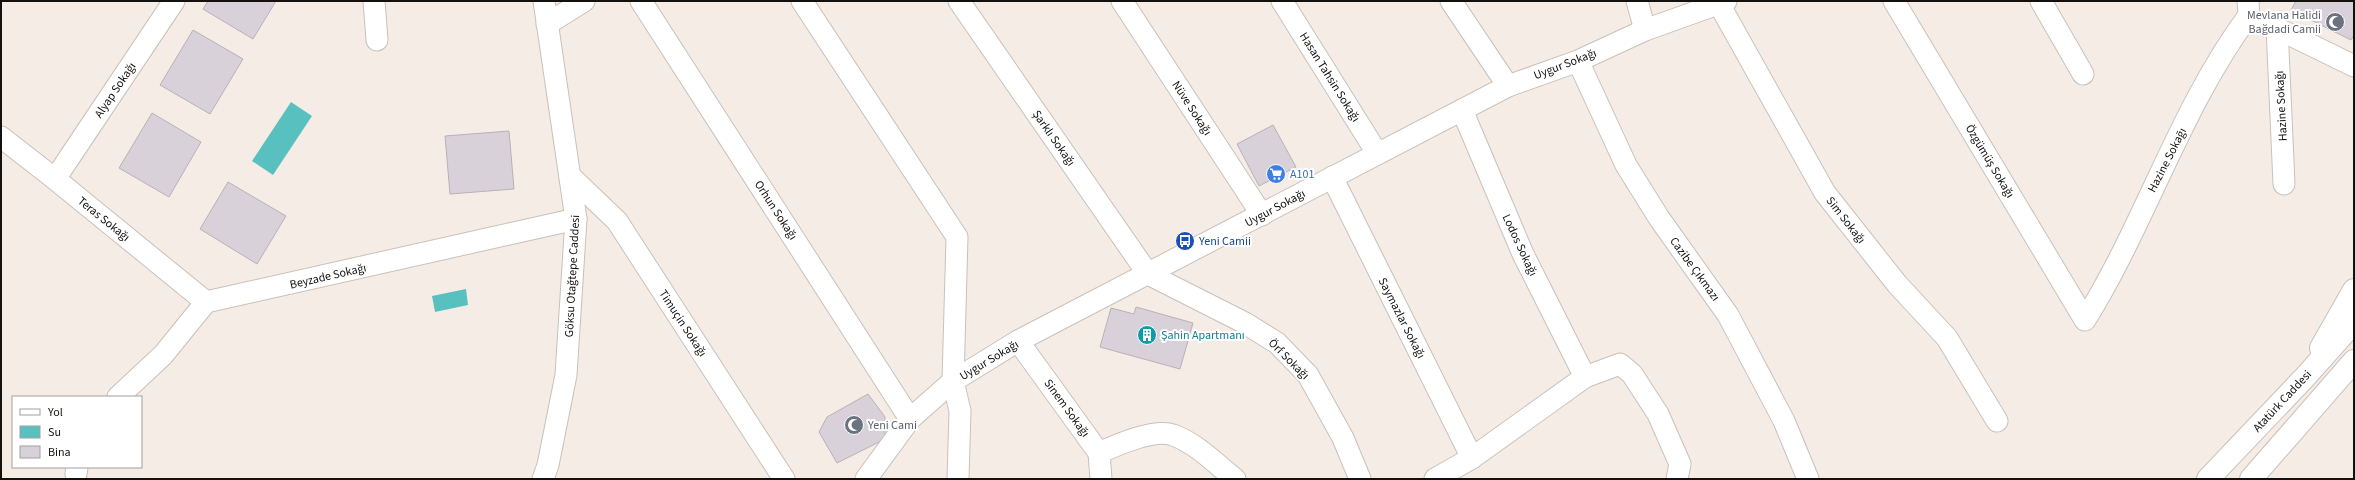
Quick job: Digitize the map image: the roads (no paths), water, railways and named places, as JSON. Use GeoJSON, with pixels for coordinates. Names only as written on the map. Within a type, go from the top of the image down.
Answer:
{"type":"FeatureCollection","features":[{"type":"Feature","properties":{"kind":"main road"},"geometry":{"type":"LineString","coordinates":[[2306,376],[2333,323],[2354,290]]}},
{"type":"Feature","properties":{"kind":"main road","name":"Atatürk Caddesi"},"geometry":{"type":"LineString","coordinates":[[2208,479],[2306,376],[2354,322]]}},
{"type":"Feature","properties":{"kind":"main road"},"geometry":{"type":"LineString","coordinates":[[2251,479],[2354,361]]}},
{"type":"Feature","properties":{"kind":"street","name":"Alyap Sokağı"},"geometry":{"type":"LineString","coordinates":[[55,179],[174,1]]}},
{"type":"Feature","properties":{"kind":"street"},"geometry":{"type":"LineString","coordinates":[[374,1],[377,40]]}},
{"type":"Feature","properties":{"kind":"street","name":"Göksu Otağtepe Caddesi"},"geometry":{"type":"LineString","coordinates":[[542,479],[548,465],[566,374],[576,219],[544,1]]}},
{"type":"Feature","properties":{"kind":"street"},"geometry":{"type":"LineString","coordinates":[[547,24],[584,1]]}},
{"type":"Feature","properties":{"kind":"street","name":"Orhun Sokağı"},"geometry":{"type":"LineString","coordinates":[[641,1],[910,419]]}},
{"type":"Feature","properties":{"kind":"street"},"geometry":{"type":"LineString","coordinates":[[802,1],[957,237],[953,381],[960,411],[958,479]]}},
{"type":"Feature","properties":{"kind":"street","name":"Şarklı Sokağı"},"geometry":{"type":"LineString","coordinates":[[959,1],[1148,274]]}},
{"type":"Feature","properties":{"kind":"street","name":"Nüve Sokağı"},"geometry":{"type":"LineString","coordinates":[[1122,1],[1262,215]]}},
{"type":"Feature","properties":{"kind":"street","name":"Hasan Tahsin Sokağı"},"geometry":{"type":"LineString","coordinates":[[1282,1],[1377,153]]}},
{"type":"Feature","properties":{"kind":"street"},"geometry":{"type":"LineString","coordinates":[[1451,1],[1508,86]]}},
{"type":"Feature","properties":{"kind":"street"},"geometry":{"type":"LineString","coordinates":[[1637,1],[1645,30]]}},
{"type":"Feature","properties":{"kind":"street","name":"Özgümüş Sokağı"},"geometry":{"type":"LineString","coordinates":[[1894,1],[2085,320]]}},
{"type":"Feature","properties":{"kind":"street"},"geometry":{"type":"LineString","coordinates":[[2041,1],[2083,74]]}},
{"type":"Feature","properties":{"kind":"street","name":"Uygur Sokağı"},"geometry":{"type":"LineString","coordinates":[[866,479],[910,419],[953,381],[1018,342],[1262,215],[1377,153],[1508,86],[1578,61],[1645,30],[1722,2]]}},
{"type":"Feature","properties":{"kind":"street","name":"Sim Sokağı"},"geometry":{"type":"LineString","coordinates":[[1722,2],[1825,193],[1897,284],[1947,338],[1997,421]]}},
{"type":"Feature","properties":{"kind":"street"},"geometry":{"type":"LineString","coordinates":[[2249,8],[2276,27],[2354,66]]}},
{"type":"Feature","properties":{"kind":"street","name":"Hazine Sokaḡı"},"geometry":{"type":"LineString","coordinates":[[2085,320],[2104,289],[2172,149],[2249,8]]}},
{"type":"Feature","properties":{"kind":"street","name":"Hazine Sokağı"},"geometry":{"type":"LineString","coordinates":[[2276,27],[2284,184]]}},
{"type":"Feature","properties":{"kind":"street","name":"Cazibe Çıkmazı"},"geometry":{"type":"LineString","coordinates":[[1578,61],[1626,165],[1659,218],[1728,314],[1784,421],[1808,479]]}},
{"type":"Feature","properties":{"kind":"street","name":"Lodos Sokağı"},"geometry":{"type":"LineString","coordinates":[[1462,110],[1523,254],[1585,377]]}},
{"type":"Feature","properties":{"kind":"street","name":"Teras Sokağı"},"geometry":{"type":"LineString","coordinates":[[1,137],[206,302]]}},
{"type":"Feature","properties":{"kind":"street","name":"Timuçin Sokağı"},"geometry":{"type":"LineString","coordinates":[[570,176],[617,221],[784,479]]}},
{"type":"Feature","properties":{"kind":"street","name":"Saymazlar Sokağı"},"geometry":{"type":"LineString","coordinates":[[1332,177],[1472,458]]}},
{"type":"Feature","properties":{"kind":"street","name":"Beyzade Sokağı"},"geometry":{"type":"LineString","coordinates":[[206,302],[576,219]]}},
{"type":"Feature","properties":{"kind":"street","name":"Örf Sokağı"},"geometry":{"type":"LineString","coordinates":[[1148,274],[1245,323],[1277,343],[1308,374],[1343,438],[1360,479]]}},
{"type":"Feature","properties":{"kind":"street"},"geometry":{"type":"LineString","coordinates":[[119,396],[163,355],[206,302]]}},
{"type":"Feature","properties":{"kind":"street","name":"Sinem Sokağı"},"geometry":{"type":"LineString","coordinates":[[1018,342],[1099,453]]}},
{"type":"Feature","properties":{"kind":"street"},"geometry":{"type":"LineString","coordinates":[[1435,479],[1472,458],[1585,377],[1620,364],[1632,374],[1662,421],[1680,464],[1677,479]]}},
{"type":"Feature","properties":{"kind":"street"},"geometry":{"type":"LineString","coordinates":[[1101,479],[1099,453],[1136,437],[1171,434],[1190,443],[1235,479]]}},
{"type":"Feature","properties":{"kind":"water"},"geometry":{"type":"Polygon","coordinates":[[[291,102],[312,116],[273,175],[252,161],[291,102]]]}},
{"type":"Feature","properties":{"kind":"water"},"geometry":{"type":"Polygon","coordinates":[[[466,289],[468,305],[435,312],[432,296],[466,289]]]}},
{"type":"Feature","properties":{"kind":"place","name":"Mevlana Halidi Bağdadi Camii"},"geometry":{"type":"Point","coordinates":[2335,22]}},
{"type":"Feature","properties":{"kind":"place","name":"A101"},"geometry":{"type":"Point","coordinates":[1276,174]}},
{"type":"Feature","properties":{"kind":"place","name":"Yeni Camii"},"geometry":{"type":"Point","coordinates":[1185,241]}},
{"type":"Feature","properties":{"kind":"place","name":"Şahin Apartmanı"},"geometry":{"type":"Point","coordinates":[1147,335]}},
{"type":"Feature","properties":{"kind":"place","name":"Yeni Cami"},"geometry":{"type":"Point","coordinates":[854,425]}}]}
